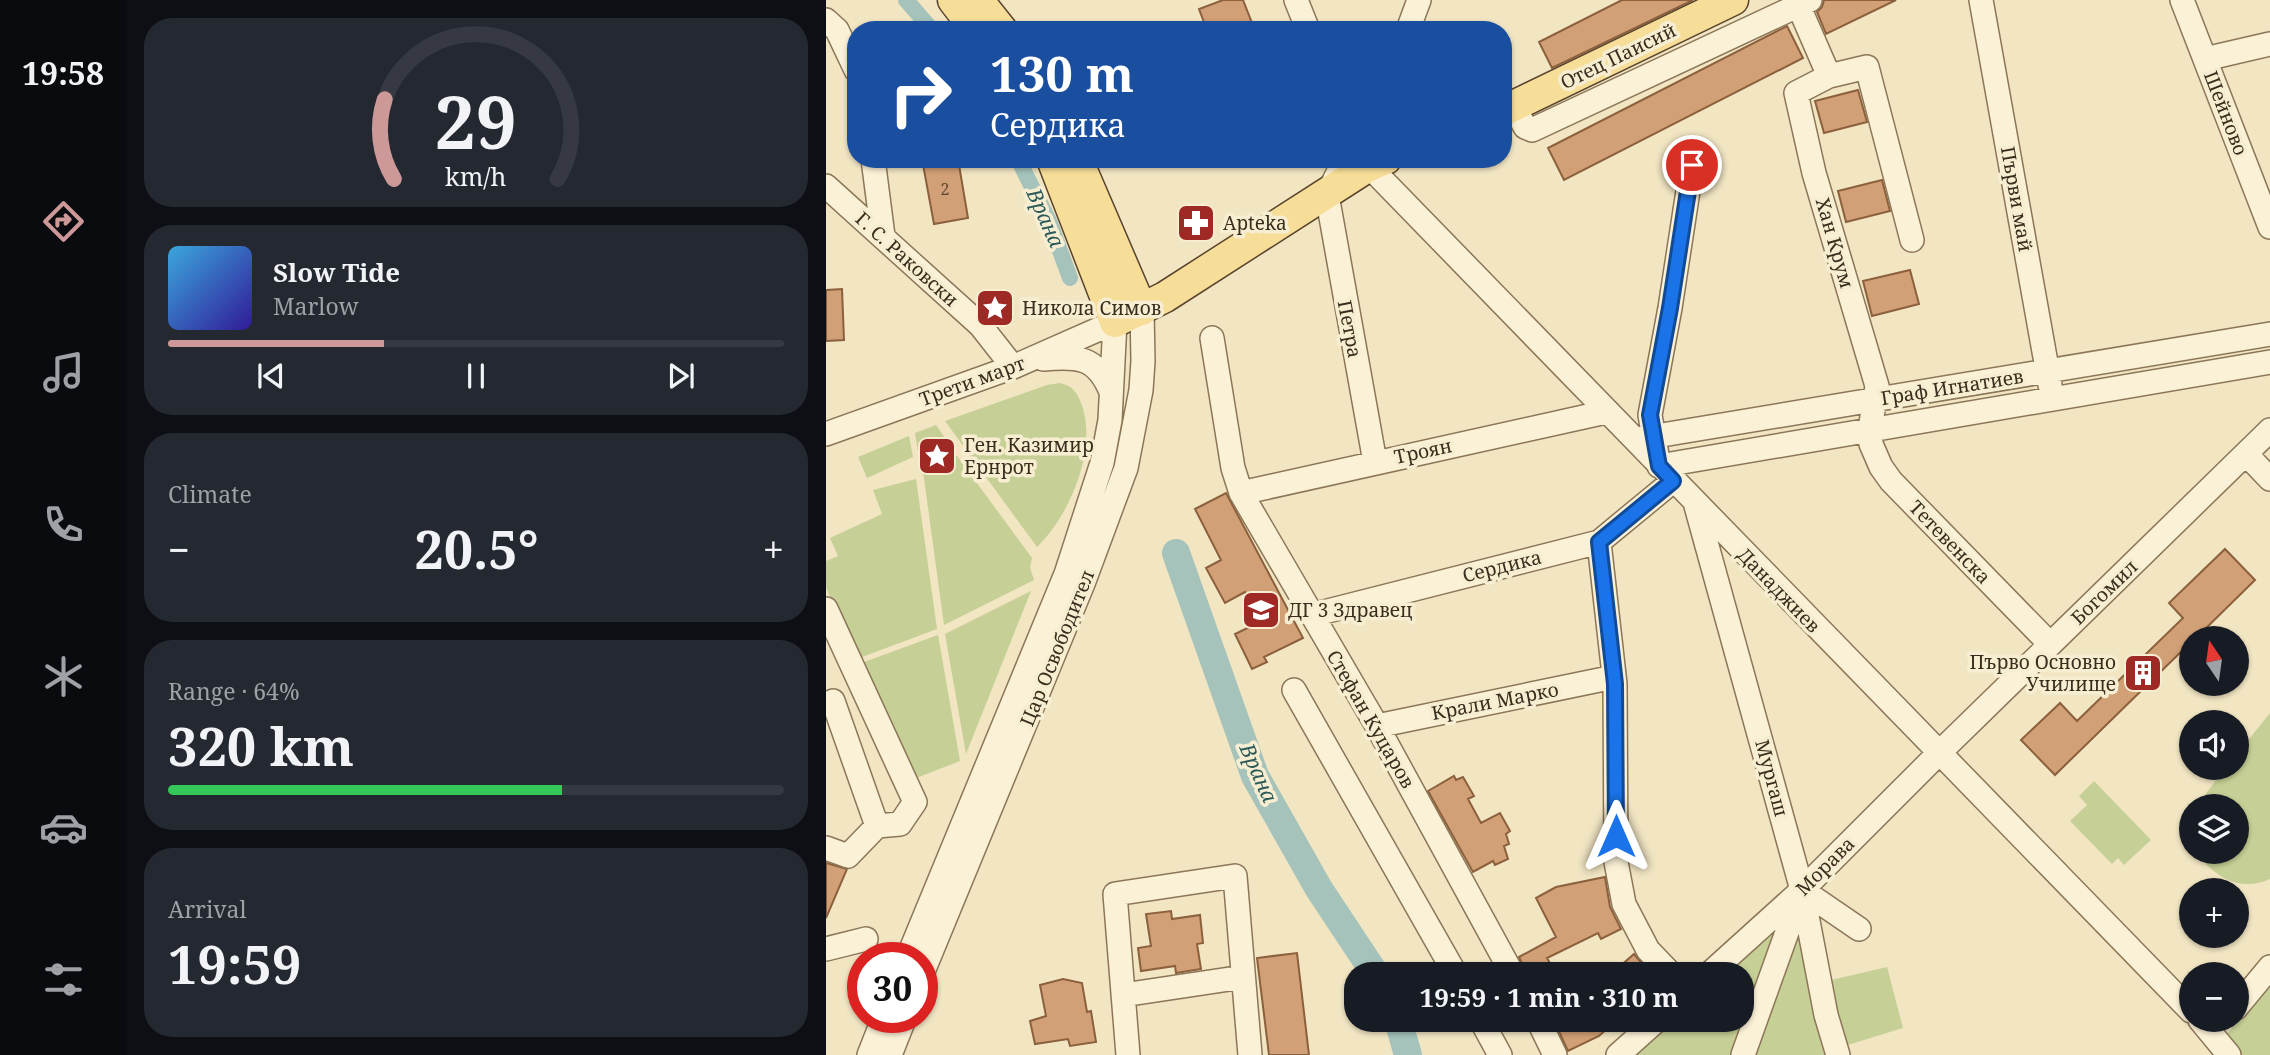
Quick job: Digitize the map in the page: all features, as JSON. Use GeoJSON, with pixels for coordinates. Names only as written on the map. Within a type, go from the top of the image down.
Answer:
{"type":"FeatureCollection","features":[{"type":"Feature","properties":{"kind":"main road"},"geometry":{"type":"LineString","coordinates":[[953,0],[969,21]]}},
{"type":"Feature","properties":{"kind":"main road"},"geometry":{"type":"LineString","coordinates":[[978,0],[995,21]]}},
{"type":"Feature","properties":{"kind":"main road","name":"Отец Паисий"},"geometry":{"type":"LineString","coordinates":[[1512,108],[1733,0]]}},
{"type":"Feature","properties":{"kind":"main road"},"geometry":{"type":"LineString","coordinates":[[1055,168],[1115,322],[1142,310],[1327,195],[1358,168]]}},
{"type":"Feature","properties":{"kind":"main road"},"geometry":{"type":"LineString","coordinates":[[1081,168],[1142,310]]}},
{"type":"Feature","properties":{"kind":"main road"},"geometry":{"type":"LineString","coordinates":[[1120,257],[1146,277],[1157,278],[1211,268]]}},
{"type":"Feature","properties":{"kind":"street"},"geometry":{"type":"LineString","coordinates":[[1296,0],[1304,21]]}},
{"type":"Feature","properties":{"kind":"street"},"geometry":{"type":"LineString","coordinates":[[1411,21],[1419,0]]}},
{"type":"Feature","properties":{"kind":"street","name":"Първи май"},"geometry":{"type":"LineString","coordinates":[[1981,0],[2053,398]]}},
{"type":"Feature","properties":{"kind":"street","name":"Шейново"},"geometry":{"type":"LineString","coordinates":[[2182,0],[2270,227]]}},
{"type":"Feature","properties":{"kind":"street"},"geometry":{"type":"LineString","coordinates":[[1512,112],[1525,127],[1532,130],[1802,2],[1829,76],[1867,67],[1912,240]]}},
{"type":"Feature","properties":{"kind":"street"},"geometry":{"type":"LineString","coordinates":[[826,20],[837,30],[847,51]]}},
{"type":"Feature","properties":{"kind":"street"},"geometry":{"type":"LineString","coordinates":[[2205,59],[2270,44]]}},
{"type":"Feature","properties":{"kind":"street","name":"Хан Крум"},"geometry":{"type":"LineString","coordinates":[[1829,76],[1796,93],[1814,173],[1877,386],[1870,429]]}},
{"type":"Feature","properties":{"kind":"street"},"geometry":{"type":"LineString","coordinates":[[1643,438],[1650,415],[1670,308],[1692,165]]}},
{"type":"Feature","properties":{"kind":"street"},"geometry":{"type":"LineString","coordinates":[[874,168],[883,236]]}},
{"type":"Feature","properties":{"kind":"street","name":"Данаджиев"},"geometry":{"type":"LineString","coordinates":[[1373,168],[1606,412],[1643,438],[1666,473],[1695,504],[2179,999]]}},
{"type":"Feature","properties":{"kind":"street","name":"Г. С. Раковски"},"geometry":{"type":"LineString","coordinates":[[826,186],[1021,364]]}},
{"type":"Feature","properties":{"kind":"street","name":"Петра"},"geometry":{"type":"LineString","coordinates":[[1327,195],[1375,462]]}},
{"type":"Feature","properties":{"kind":"street","name":"Цар Освободител"},"geometry":{"type":"LineString","coordinates":[[935,942],[1084,581],[1126,468],[1141,390],[1142,310]]}},
{"type":"Feature","properties":{"kind":"street","name":"Трети март"},"geometry":{"type":"LineString","coordinates":[[826,434],[1021,364],[1115,322]]}},
{"type":"Feature","properties":{"kind":"street","name":"Цар Освободител"},"geometry":{"type":"LineString","coordinates":[[914,942],[1066,574],[1102,463],[1110,420],[1115,322]]}},
{"type":"Feature","properties":{"kind":"street","name":"Граф Игнатиев"},"geometry":{"type":"LineString","coordinates":[[1643,438],[2270,334]]}},
{"type":"Feature","properties":{"kind":"street","name":"Стефан Куцаров"},"geometry":{"type":"LineString","coordinates":[[1212,338],[1233,468],[1241,492],[1377,726],[1506,962]]}},
{"type":"Feature","properties":{"kind":"street"},"geometry":{"type":"LineString","coordinates":[[1021,364],[1068,357],[1082,359],[1100,370],[1111,393]]}},
{"type":"Feature","properties":{"kind":"street","name":"Граф Игнатиев"},"geometry":{"type":"LineString","coordinates":[[1666,473],[1870,429],[2270,362]]}},
{"type":"Feature","properties":{"kind":"street","name":"Троян"},"geometry":{"type":"LineString","coordinates":[[1241,492],[1606,412]]}},
{"type":"Feature","properties":{"kind":"street","name":"Тетевенска"},"geometry":{"type":"LineString","coordinates":[[1870,429],[1871,444],[1881,467],[1891,481],[2050,645]]}},
{"type":"Feature","properties":{"kind":"street","name":"Богомил"},"geometry":{"type":"LineString","coordinates":[[1938,752],[2270,430]]}},
{"type":"Feature","properties":{"kind":"street"},"geometry":{"type":"LineString","coordinates":[[2246,454],[2270,479]]}},
{"type":"Feature","properties":{"kind":"street","name":"Сердика"},"geometry":{"type":"LineString","coordinates":[[1312,615],[1599,542],[1666,473]]}},
{"type":"Feature","properties":{"kind":"street","name":"Мургаш"},"geometry":{"type":"LineString","coordinates":[[1695,504],[1802,890],[1826,1015],[1838,1055]]}},
{"type":"Feature","properties":{"kind":"street"},"geometry":{"type":"LineString","coordinates":[[1599,542],[1614,677],[1616,862],[1624,904],[1648,950],[1660,962]]}},
{"type":"Feature","properties":{"kind":"street"},"geometry":{"type":"LineString","coordinates":[[826,609],[915,802],[900,824],[877,826],[848,856],[826,848]]}},
{"type":"Feature","properties":{"kind":"street","name":"Крали Марко"},"geometry":{"type":"LineString","coordinates":[[1377,726],[1614,677]]}},
{"type":"Feature","properties":{"kind":"street"},"geometry":{"type":"LineString","coordinates":[[1294,690],[1448,962]]}},
{"type":"Feature","properties":{"kind":"street"},"geometry":{"type":"LineString","coordinates":[[833,701],[877,826]]}},
{"type":"Feature","properties":{"kind":"street","name":"Морава"},"geometry":{"type":"LineString","coordinates":[[1722,962],[1802,890],[1938,752]]}},
{"type":"Feature","properties":{"kind":"street"},"geometry":{"type":"LineString","coordinates":[[1128,1055],[1115,894],[1235,876],[1250,1055]]}},
{"type":"Feature","properties":{"kind":"street"},"geometry":{"type":"LineString","coordinates":[[1743,1055],[1802,890],[1859,929]]}},
{"type":"Feature","properties":{"kind":"street"},"geometry":{"type":"LineString","coordinates":[[826,949],[866,939]]}},
{"type":"Feature","properties":{"kind":"street"},"geometry":{"type":"LineString","coordinates":[[2249,992],[2270,967]]}},
{"type":"Feature","properties":{"kind":"street"},"geometry":{"type":"LineString","coordinates":[[1123,995],[1243,977]]}},
{"type":"Feature","properties":{"kind":"street"},"geometry":{"type":"LineString","coordinates":[[1488,1032],[1500,1055]]}},
{"type":"Feature","properties":{"kind":"street"},"geometry":{"type":"LineString","coordinates":[[1544,1032],[1555,1055]]}},
{"type":"Feature","properties":{"kind":"street"},"geometry":{"type":"LineString","coordinates":[[1618,1055],[1644,1032]]}},
{"type":"Feature","properties":{"kind":"street"},"geometry":{"type":"LineString","coordinates":[[2217,1032],[2229,1055]]}},
{"type":"Feature","properties":{"kind":"street"},"geometry":{"type":"LineString","coordinates":[[869,1055],[878,1033]]}},
{"type":"Feature","properties":{"kind":"street"},"geometry":{"type":"LineString","coordinates":[[890,1055],[899,1033]]}},
{"type":"Feature","properties":{"kind":"green space"},"geometry":{"type":"Polygon","coordinates":[[[1060,383],[1072,389],[1080,399],[1086,426],[1086,445],[1083,464],[1069,501],[1060,519],[1037,547],[945,421],[1047,385],[1060,383]]]}},
{"type":"Feature","properties":{"kind":"green space"},"geometry":{"type":"Polygon","coordinates":[[[936,425],[947,441],[936,441],[918,452],[915,433],[936,425]]]}},
{"type":"Feature","properties":{"kind":"green space"},"geometry":{"type":"Polygon","coordinates":[[[909,436],[913,457],[867,478],[858,457],[909,436]]]}},
{"type":"Feature","properties":{"kind":"green space"},"geometry":{"type":"Polygon","coordinates":[[[947,454],[957,456],[1032,558],[1030,568],[1034,580],[944,625],[923,471],[928,463],[947,454]]]}},
{"type":"Feature","properties":{"kind":"green space"},"geometry":{"type":"Polygon","coordinates":[[[916,479],[937,629],[854,660],[826,587],[826,561],[838,556],[830,538],[882,514],[873,490],[916,479]]]}},
{"type":"Feature","properties":{"kind":"green space"},"geometry":{"type":"Polygon","coordinates":[[[1031,591],[966,754],[945,634],[1031,591]]]}},
{"type":"Feature","properties":{"kind":"green space"},"geometry":{"type":"Polygon","coordinates":[[[938,635],[960,761],[911,780],[856,665],[938,635]]]}},
{"type":"Feature","properties":{"kind":"green space"},"geometry":{"type":"Polygon","coordinates":[[[2270,713],[2270,879],[2249,884],[2249,878],[2224,878],[2206,864],[2249,864],[2249,794],[2206,794],[2216,780],[2249,780],[2249,739],[2270,713]]]}},
{"type":"Feature","properties":{"kind":"green space"},"geometry":{"type":"Polygon","coordinates":[[[2094,781],[2151,840],[2124,865],[2118,858],[2112,864],[2070,821],[2087,805],[2079,796],[2094,781]]]}},
{"type":"Feature","properties":{"kind":"green space"},"geometry":{"type":"Polygon","coordinates":[[[1798,914],[1833,1055],[1748,1055],[1798,914]]]}},
{"type":"Feature","properties":{"kind":"green space"},"geometry":{"type":"Polygon","coordinates":[[[1781,927],[1754,1002],[1754,962],[1741,962],[1781,927]]]}},
{"type":"Feature","properties":{"kind":"green space"},"geometry":{"type":"Polygon","coordinates":[[[1887,967],[1903,1028],[1841,1047],[1827,981],[1887,967]]]}},
{"type":"Feature","properties":{"kind":"green space"},"geometry":{"type":"Polygon","coordinates":[[[2270,982],[2270,1055],[2236,1055],[2222,1040],[2229,1032],[2249,1032],[2249,1007],[2270,982]]]}},
{"type":"Feature","properties":{"kind":"green space"},"geometry":{"type":"Polygon","coordinates":[[[1659,1032],[1743,1032],[1735,1055],[1632,1055],[1659,1032]]]}},
{"type":"Feature","properties":{"kind":"building"},"geometry":{"type":"Polygon","coordinates":[[[1223,0],[1243,0],[1251,21],[1204,21],[1199,9],[1223,0]]]}},
{"type":"Feature","properties":{"kind":"building"},"geometry":{"type":"Polygon","coordinates":[[[1622,0],[1693,0],[1552,68],[1539,42],[1622,0]]]}},
{"type":"Feature","properties":{"kind":"building"},"geometry":{"type":"Polygon","coordinates":[[[1824,0],[1896,0],[1826,34],[1817,12],[1824,0]]]}},
{"type":"Feature","properties":{"kind":"building"},"geometry":{"type":"Polygon","coordinates":[[[1787,26],[1803,58],[1564,180],[1548,148],[1787,26]]]}},
{"type":"Feature","properties":{"kind":"building"},"geometry":{"type":"Polygon","coordinates":[[[1858,90],[1867,122],[1824,133],[1815,101],[1858,90]]]}},
{"type":"Feature","properties":{"kind":"building"},"geometry":{"type":"Polygon","coordinates":[[[924,168],[960,168],[968,218],[934,224],[924,168]]]}},
{"type":"Feature","properties":{"kind":"building"},"geometry":{"type":"Polygon","coordinates":[[[1882,180],[1890,211],[1846,222],[1838,191],[1882,180]]]}},
{"type":"Feature","properties":{"kind":"building"},"geometry":{"type":"Polygon","coordinates":[[[1910,270],[1919,304],[1872,316],[1863,281],[1910,270]]]}},
{"type":"Feature","properties":{"kind":"building"},"geometry":{"type":"Polygon","coordinates":[[[842,289],[844,340],[826,341],[826,290],[842,289]]]}},
{"type":"Feature","properties":{"kind":"building"},"geometry":{"type":"Polygon","coordinates":[[[1226,493],[1303,638],[1264,657],[1267,662],[1252,669],[1235,634],[1260,622],[1245,592],[1225,603],[1206,568],[1221,560],[1195,509],[1226,493]]]}},
{"type":"Feature","properties":{"kind":"building","name":"Първо Основно Училище"},"geometry":{"type":"Polygon","coordinates":[[[2225,549],[2255,580],[2208,626],[2179,626],[2179,654],[2055,775],[2021,740],[2060,703],[2077,721],[2183,618],[2169,603],[2225,549]]]}},
{"type":"Feature","properties":{"kind":"building"},"geometry":{"type":"Polygon","coordinates":[[[1454,776],[1456,780],[1463,777],[1474,796],[1468,799],[1481,823],[1500,813],[1510,831],[1506,834],[1509,844],[1504,846],[1508,859],[1495,865],[1493,861],[1473,872],[1428,791],[1454,776]]]}},
{"type":"Feature","properties":{"kind":"building"},"geometry":{"type":"Polygon","coordinates":[[[826,863],[847,869],[826,918],[826,863]]]}},
{"type":"Feature","properties":{"kind":"building"},"geometry":{"type":"Polygon","coordinates":[[[1605,877],[1610,907],[1621,929],[1601,939],[1598,933],[1547,958],[1549,962],[1521,962],[1519,957],[1556,937],[1536,898],[1556,887],[1605,877]]]}},
{"type":"Feature","properties":{"kind":"building"},"geometry":{"type":"Polygon","coordinates":[[[1171,911],[1172,919],[1200,915],[1203,943],[1197,944],[1201,969],[1176,973],[1175,966],[1141,971],[1138,948],[1151,946],[1146,914],[1171,911]]]}},
{"type":"Feature","properties":{"kind":"building"},"geometry":{"type":"Polygon","coordinates":[[[1297,953],[1309,1055],[1269,1055],[1257,958],[1297,953]]]}},
{"type":"Feature","properties":{"kind":"building"},"geometry":{"type":"Polygon","coordinates":[[[1634,954],[1641,962],[1625,962],[1634,954]]]}},
{"type":"Feature","properties":{"kind":"building"},"geometry":{"type":"Polygon","coordinates":[[[1063,979],[1082,983],[1087,1012],[1091,1011],[1096,1042],[1070,1046],[1068,1039],[1035,1044],[1030,1021],[1046,1016],[1040,985],[1063,979]]]}},
{"type":"Feature","properties":{"kind":"building"},"geometry":{"type":"Polygon","coordinates":[[[1559,1032],[1604,1032],[1599,1036],[1568,1051],[1559,1032]]]}},
{"type":"Feature","properties":{"kind":"waterway","name":"Врана"},"geometry":{"type":"LineString","coordinates":[[906,0],[924,21]]}},
{"type":"Feature","properties":{"kind":"waterway","name":"Врана"},"geometry":{"type":"LineString","coordinates":[[1022,168],[1049,221],[1070,278]]}},
{"type":"Feature","properties":{"kind":"waterway","name":"Врана"},"geometry":{"type":"LineString","coordinates":[[1176,553],[1255,776],[1319,889],[1367,962]]}},
{"type":"Feature","properties":{"kind":"waterway","name":"Врана"},"geometry":{"type":"LineString","coordinates":[[1401,1032],[1408,1055]]}},
{"type":"Feature","properties":{"kind":"place","name":"Apteka"},"geometry":{"type":"Point","coordinates":[1196,223]}},
{"type":"Feature","properties":{"kind":"place","name":"Никола Симов"},"geometry":{"type":"Point","coordinates":[995,308]}},
{"type":"Feature","properties":{"kind":"place","name":"Ген. Казимир Ернрот"},"geometry":{"type":"Point","coordinates":[937,456]}},
{"type":"Feature","properties":{"kind":"place","name":"ДГ 3 Здравец"},"geometry":{"type":"Point","coordinates":[1261,610]}},
{"type":"Feature","properties":{"kind":"place","name":"Първо Основно Училище"},"geometry":{"type":"Point","coordinates":[2143,673]}},
{"type":"Feature","properties":{"kind":"route"},"geometry":{"type":"LineString","coordinates":[[1616,836],[1615,684],[1599,542],[1673,481],[1659,466],[1650,415],[1692,165]]}}]}
